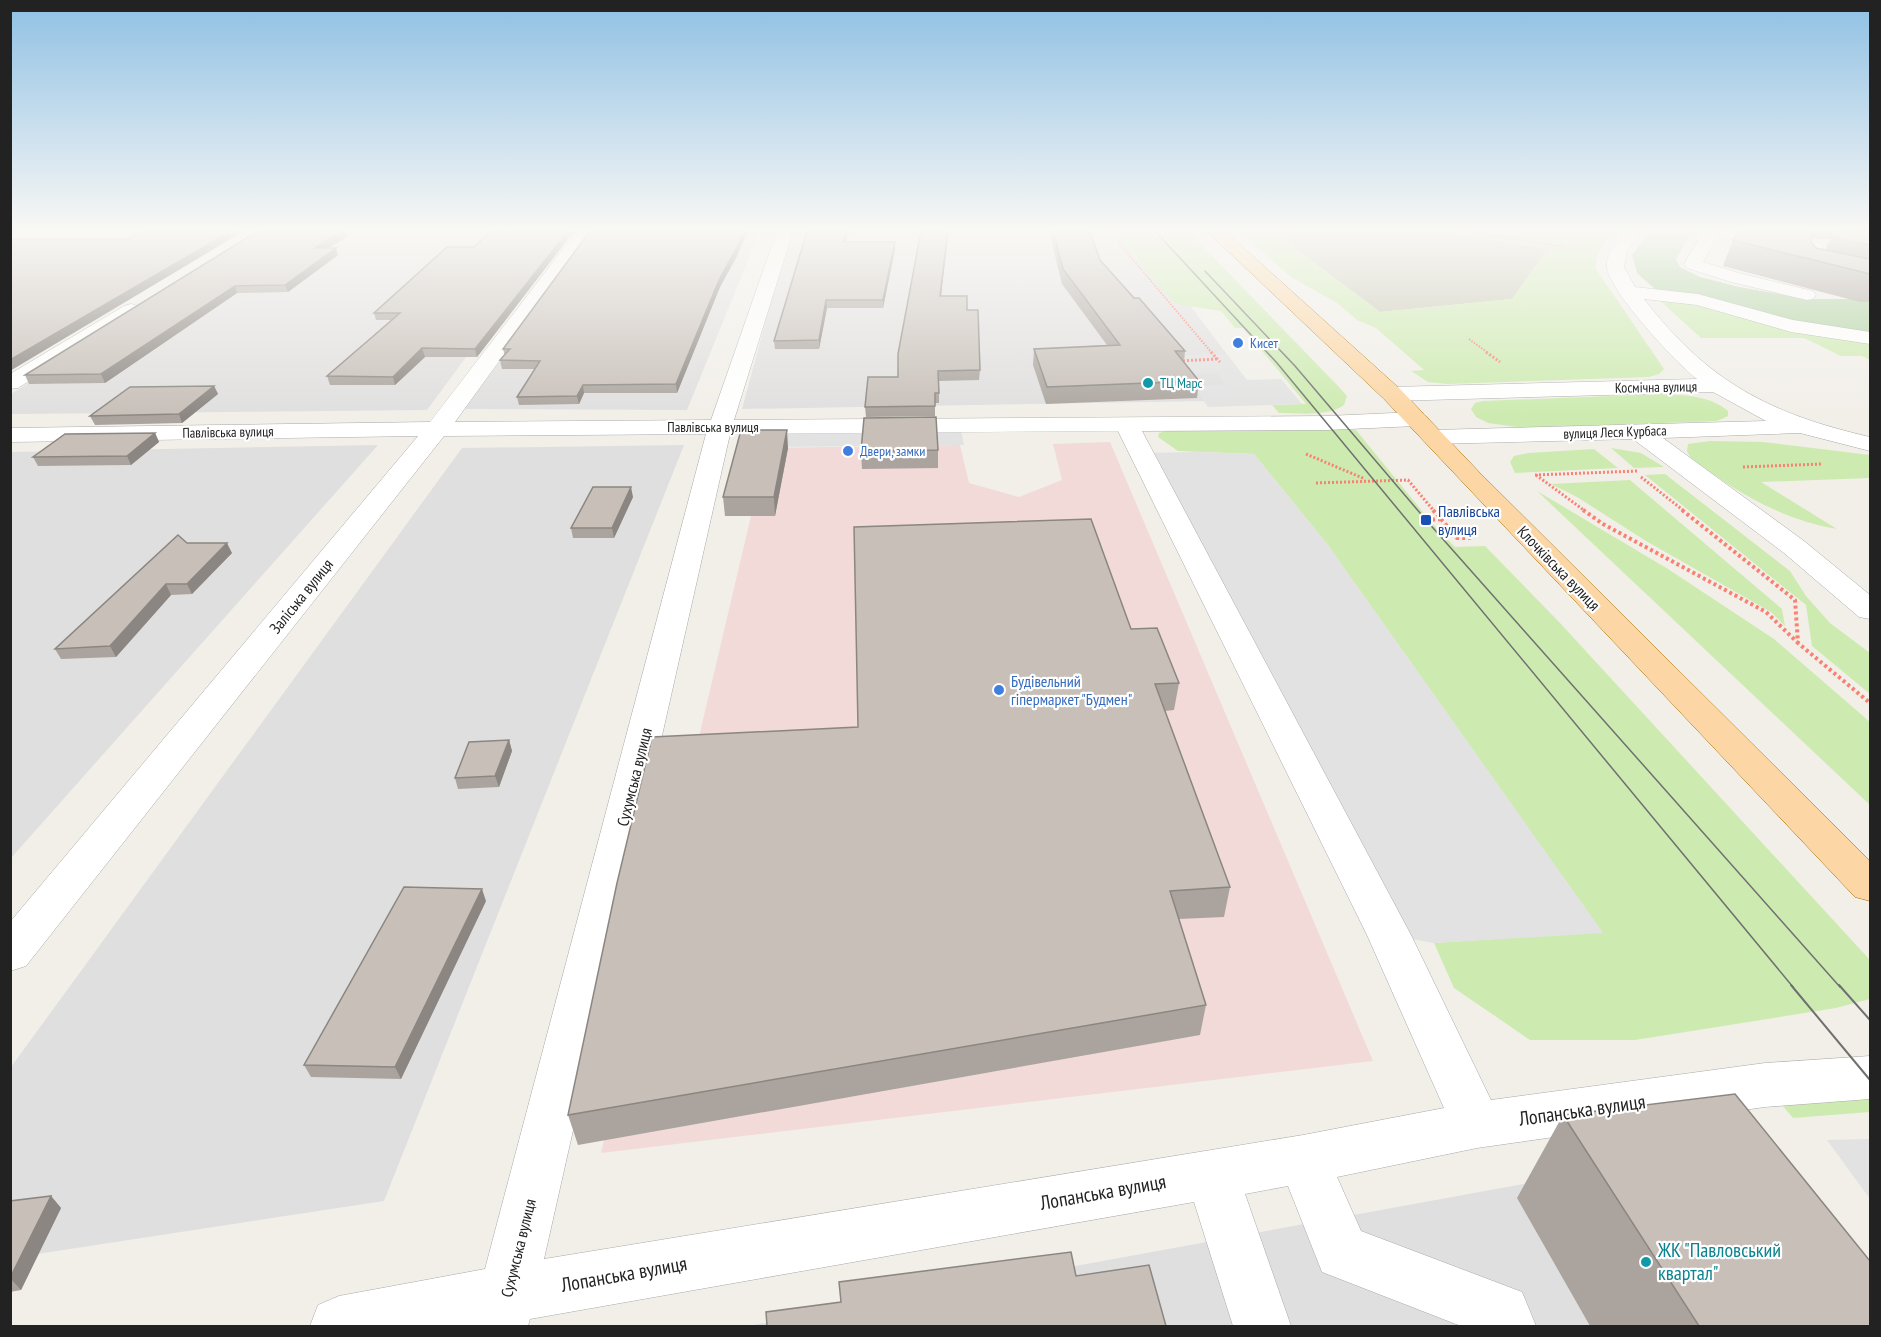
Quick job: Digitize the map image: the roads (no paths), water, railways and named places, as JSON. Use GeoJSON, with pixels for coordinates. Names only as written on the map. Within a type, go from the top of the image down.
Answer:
{"type":"FeatureCollection","features":[{"type":"Feature","properties":{"kind":"main road","name":"Клочківська вулиця"},"geometry":{"type":"LineString","coordinates":[[1283,293],[1392,394],[1870,886]]}},
{"type":"Feature","properties":{"kind":"street","name":"Заліська вулиця"},"geometry":{"type":"LineString","coordinates":[[10,954],[436,429],[538,293]]}},
{"type":"Feature","properties":{"kind":"street","name":"Сухумська вулиця"},"geometry":{"type":"LineString","coordinates":[[502,1310],[720,427],[764,293]]}},
{"type":"Feature","properties":{"kind":"street","name":"Космічна вулиця"},"geometry":{"type":"LineString","coordinates":[[1630,293],[1680,355],[1719,386]]}},
{"type":"Feature","properties":{"kind":"street"},"geometry":{"type":"LineString","coordinates":[[1641,293],[1698,300],[1791,326],[1870,338]]}},
{"type":"Feature","properties":{"kind":"street"},"geometry":{"type":"LineString","coordinates":[[1797,293],[1807,296]]}},
{"type":"Feature","properties":{"kind":"street"},"geometry":{"type":"LineString","coordinates":[[10,383],[151,298]]}},
{"type":"Feature","properties":{"kind":"street","name":"Космічна вулиця"},"geometry":{"type":"LineString","coordinates":[[1392,394],[1719,386]]}},
{"type":"Feature","properties":{"kind":"street","name":"вулиця Леся Курбаса"},"geometry":{"type":"LineString","coordinates":[[1719,386],[1762,412],[1798,427],[1870,444]]}},
{"type":"Feature","properties":{"kind":"street","name":"Павлівська вулиця"},"geometry":{"type":"LineString","coordinates":[[10,435],[436,429],[1327,423],[1425,428]]}},
{"type":"Feature","properties":{"kind":"street"},"geometry":{"type":"LineString","coordinates":[[1127,425],[1389,935],[1477,1125]]}},
{"type":"Feature","properties":{"kind":"street","name":"вулиця Леся Курбаса"},"geometry":{"type":"LineString","coordinates":[[1425,428],[1638,431],[1798,427]]}},
{"type":"Feature","properties":{"kind":"street"},"geometry":{"type":"LineString","coordinates":[[1638,431],[1797,550],[1870,610]]}},
{"type":"Feature","properties":{"kind":"street","name":"Лопанська вулиця"},"geometry":{"type":"LineString","coordinates":[[339,1326],[502,1310],[1477,1125],[1744,1109],[1765,1085],[1870,1078]]}},
{"type":"Feature","properties":{"kind":"street"},"geometry":{"type":"LineString","coordinates":[[1303,1159],[1342,1252],[1501,1313],[1507,1326]]}},
{"type":"Feature","properties":{"kind":"street"},"geometry":{"type":"LineString","coordinates":[[1212,1174],[1262,1326]]}},
{"type":"Feature","properties":{"kind":"tram line"},"geometry":{"type":"LineString","coordinates":[[1213,293],[1277,363],[1793,987]]}},
{"type":"Feature","properties":{"kind":"tram line"},"geometry":{"type":"LineString","coordinates":[[1226,293],[1295,366],[1426,520],[1840,987]]}},
{"type":"Feature","properties":{"kind":"tram line"},"geometry":{"type":"LineString","coordinates":[[1791,985],[1870,1080]]}},
{"type":"Feature","properties":{"kind":"tram line"},"geometry":{"type":"LineString","coordinates":[[1839,985],[1870,1020]]}},
{"type":"Feature","properties":{"kind":"place","name":"Кисет"},"geometry":{"type":"Point","coordinates":[1238,343]}},
{"type":"Feature","properties":{"kind":"place","name":"ТЦ Марс"},"geometry":{"type":"Point","coordinates":[1148,383]}},
{"type":"Feature","properties":{"kind":"place","name":"Двери, замки"},"geometry":{"type":"Point","coordinates":[848,451]}},
{"type":"Feature","properties":{"kind":"place","name":"Павлівська вулиця"},"geometry":{"type":"Point","coordinates":[1426,520]}},
{"type":"Feature","properties":{"kind":"place","name":"Будівельний гіпермаркет \"Будмен\""},"geometry":{"type":"Point","coordinates":[999,690]}},
{"type":"Feature","properties":{"kind":"place","name":"ЖК \"Павловський квартал\""},"geometry":{"type":"Point","coordinates":[1646,1262]}}]}
